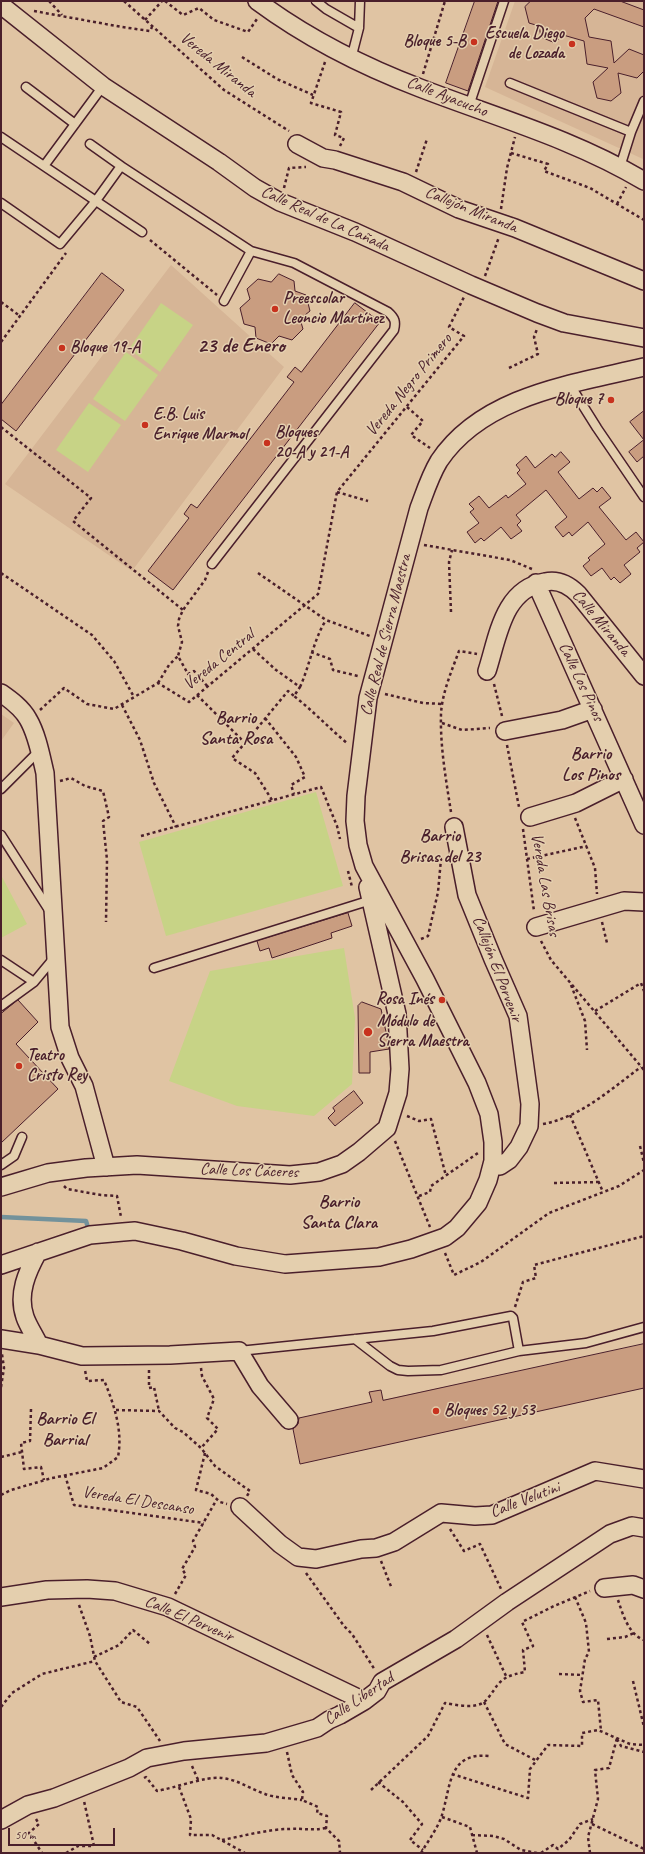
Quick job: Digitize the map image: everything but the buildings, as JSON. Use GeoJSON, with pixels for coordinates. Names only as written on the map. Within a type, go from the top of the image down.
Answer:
{"type":"FeatureCollection","features":[{"type":"Feature","properties":{"kind":"street","name":"Calle Ayacucho"},"geometry":{"type":"LineString","coordinates":[[261,4],[330,48],[351,59],[419,88],[564,141],[620,167],[644,181]]}},
{"type":"Feature","properties":{"kind":"street","name":"Calle Real de La Cañada"},"geometry":{"type":"LineString","coordinates":[[4,8],[103,86],[255,188],[280,202],[355,232],[476,287],[564,323],[644,338]]}},
{"type":"Feature","properties":{"kind":"street","name":"Callejón Miranda"},"geometry":{"type":"LineString","coordinates":[[297,144],[329,159],[411,186],[459,209],[501,224],[644,281]]}},
{"type":"Feature","properties":{"kind":"street","name":"Calle Real de Sierra Maestra"},"geometry":{"type":"LineString","coordinates":[[1,1265],[90,1235],[123,1232],[135,1232],[182,1241],[236,1256],[285,1264],[379,1256],[437,1240],[457,1228],[478,1203],[488,1180],[492,1166],[493,1142],[489,1114],[485,1102],[425,979],[364,866],[358,845],[355,821],[360,754],[371,685],[409,542],[430,478],[443,456],[460,437],[489,415],[530,397],[570,385],[644,367]]}},
{"type":"Feature","properties":{"kind":"street"},"geometry":{"type":"LineString","coordinates":[[487,671],[501,624],[508,608],[524,590],[542,582]]}},
{"type":"Feature","properties":{"kind":"street","name":"Calle Miranda"},"geometry":{"type":"LineString","coordinates":[[542,582],[570,586],[644,676]]}},
{"type":"Feature","properties":{"kind":"street","name":"Calle Los Pinos"},"geometry":{"type":"LineString","coordinates":[[542,582],[593,709],[644,825]]}},
{"type":"Feature","properties":{"kind":"street"},"geometry":{"type":"LineString","coordinates":[[1,693],[29,719],[40,751],[46,784],[60,1027],[63,1041],[84,1086],[106,1167]]}},
{"type":"Feature","properties":{"kind":"street"},"geometry":{"type":"LineString","coordinates":[[504,729],[562,720],[593,709]]}},
{"type":"Feature","properties":{"kind":"street"},"geometry":{"type":"LineString","coordinates":[[524,818],[570,805],[624,779]]}},
{"type":"Feature","properties":{"kind":"street","name":"Callejón El Porvenir"},"geometry":{"type":"LineString","coordinates":[[454,827],[467,895],[492,959],[518,1016],[530,1104],[529,1126],[519,1147],[509,1160],[500,1166],[492,1166]]}},
{"type":"Feature","properties":{"kind":"street","name":"Calle Los Cáceres"},"geometry":{"type":"LineString","coordinates":[[1,1187],[48,1173],[137,1165],[290,1176],[319,1172],[342,1164],[359,1152],[387,1128],[394,1110],[398,1093],[400,1069],[397,1014],[363,901],[364,866]]}},
{"type":"Feature","properties":{"kind":"street"},"geometry":{"type":"LineString","coordinates":[[536,927],[624,901],[644,902]]}},
{"type":"Feature","properties":{"kind":"street"},"geometry":{"type":"LineString","coordinates":[[38,1252],[23,1286],[22,1302],[25,1318],[39,1345]]}},
{"type":"Feature","properties":{"kind":"street"},"geometry":{"type":"LineString","coordinates":[[2,1339],[39,1345],[82,1356],[199,1354],[239,1351],[260,1386],[289,1420]]}},
{"type":"Feature","properties":{"kind":"street","name":"Calle Velutini"},"geometry":{"type":"LineString","coordinates":[[441,1513],[475,1516],[492,1515],[595,1471],[644,1479]]}},
{"type":"Feature","properties":{"kind":"street"},"geometry":{"type":"LineString","coordinates":[[240,1507],[280,1544],[298,1557],[316,1559],[361,1549],[376,1548],[394,1542],[441,1513]]}},
{"type":"Feature","properties":{"kind":"street","name":"Calle Libertad"},"geometry":{"type":"LineString","coordinates":[[1,1820],[28,1805],[80,1788],[129,1768],[147,1758],[162,1754],[266,1744],[317,1728],[328,1720],[340,1715],[364,1700],[377,1691],[382,1682],[456,1639],[507,1602],[610,1534],[632,1526],[644,1528]]}},
{"type":"Feature","properties":{"kind":"street"},"geometry":{"type":"LineString","coordinates":[[609,1588],[633,1585],[644,1589]]}},
{"type":"Feature","properties":{"kind":"street","name":"Calle El Porvenir"},"geometry":{"type":"LineString","coordinates":[[1,1597],[47,1590],[75,1589],[115,1591],[168,1607],[364,1700]]}},
{"type":"Feature","properties":{"kind":"lane"},"geometry":{"type":"LineString","coordinates":[[316,1],[326,10],[359,28]]}},
{"type":"Feature","properties":{"kind":"lane"},"geometry":{"type":"LineString","coordinates":[[351,59],[359,28],[360,1]]}},
{"type":"Feature","properties":{"kind":"lane"},"geometry":{"type":"LineString","coordinates":[[469,106],[504,1]]}},
{"type":"Feature","properties":{"kind":"lane"},"geometry":{"type":"LineString","coordinates":[[510,82],[631,132]]}},
{"type":"Feature","properties":{"kind":"lane"},"geometry":{"type":"LineString","coordinates":[[44,166],[103,86]]}},
{"type":"Feature","properties":{"kind":"lane"},"geometry":{"type":"LineString","coordinates":[[26,87],[75,124]]}},
{"type":"Feature","properties":{"kind":"lane"},"geometry":{"type":"LineString","coordinates":[[620,167],[631,132],[644,101]]}},
{"type":"Feature","properties":{"kind":"lane"},"geometry":{"type":"LineString","coordinates":[[1,137],[95,202],[142,232]]}},
{"type":"Feature","properties":{"kind":"lane"},"geometry":{"type":"LineString","coordinates":[[90,144],[251,251],[294,263],[394,316],[396,323],[394,330],[212,564]]}},
{"type":"Feature","properties":{"kind":"lane"},"geometry":{"type":"LineString","coordinates":[[1,203],[60,244],[73,226],[95,202],[121,166]]}},
{"type":"Feature","properties":{"kind":"lane"},"geometry":{"type":"LineString","coordinates":[[224,301],[251,251]]}},
{"type":"Feature","properties":{"kind":"lane"},"geometry":{"type":"LineString","coordinates":[[570,385],[644,497]]}},
{"type":"Feature","properties":{"kind":"lane"},"geometry":{"type":"LineString","coordinates":[[1,789],[40,751]]}},
{"type":"Feature","properties":{"kind":"lane"},"geometry":{"type":"LineString","coordinates":[[1,835],[53,916]]}},
{"type":"Feature","properties":{"kind":"lane"},"geometry":{"type":"LineString","coordinates":[[154,968],[363,901]]}},
{"type":"Feature","properties":{"kind":"lane"},"geometry":{"type":"LineString","coordinates":[[1,1006],[34,982],[56,956]]}},
{"type":"Feature","properties":{"kind":"lane"},"geometry":{"type":"LineString","coordinates":[[1,960],[34,982]]}},
{"type":"Feature","properties":{"kind":"lane"},"geometry":{"type":"LineString","coordinates":[[1,1165],[14,1156],[22,1136]]}},
{"type":"Feature","properties":{"kind":"lane"},"geometry":{"type":"LineString","coordinates":[[239,1351],[433,1331],[512,1317],[519,1351]]}},
{"type":"Feature","properties":{"kind":"lane"},"geometry":{"type":"LineString","coordinates":[[355,1339],[390,1366],[408,1371],[441,1370],[519,1351],[586,1343],[644,1327]]}},
{"type":"Feature","properties":{"kind":"path"},"geometry":{"type":"LineString","coordinates":[[49,1],[62,15]]}},
{"type":"Feature","properties":{"kind":"path","name":"Vereda Miranda"},"geometry":{"type":"LineString","coordinates":[[124,1],[224,90],[296,136],[297,144]]}},
{"type":"Feature","properties":{"kind":"path"},"geometry":{"type":"LineString","coordinates":[[145,20],[163,1],[183,15],[199,8],[214,20],[248,32],[261,4]]}},
{"type":"Feature","properties":{"kind":"path"},"geometry":{"type":"LineString","coordinates":[[419,88],[445,1]]}},
{"type":"Feature","properties":{"kind":"path"},"geometry":{"type":"LineString","coordinates":[[4,8],[62,15],[122,27],[150,30],[152,27]]}},
{"type":"Feature","properties":{"kind":"path"},"geometry":{"type":"LineString","coordinates":[[280,202],[290,168],[307,167],[329,159],[344,138],[335,135],[341,112],[311,103],[330,48]]}},
{"type":"Feature","properties":{"kind":"path"},"geometry":{"type":"LineString","coordinates":[[242,57],[277,79],[314,95]]}},
{"type":"Feature","properties":{"kind":"path"},"geometry":{"type":"LineString","coordinates":[[476,287],[501,224],[507,168],[519,124]]}},
{"type":"Feature","properties":{"kind":"path"},"geometry":{"type":"LineString","coordinates":[[411,186],[427,139]]}},
{"type":"Feature","properties":{"kind":"path"},"geometry":{"type":"LineString","coordinates":[[511,153],[548,164],[544,171],[590,188],[644,220]]}},
{"type":"Feature","properties":{"kind":"path"},"geometry":{"type":"LineString","coordinates":[[142,232],[161,251],[224,301]]}},
{"type":"Feature","properties":{"kind":"path"},"geometry":{"type":"LineString","coordinates":[[1,342],[68,250]]}},
{"type":"Feature","properties":{"kind":"path","name":"Vereda Negro Primero"},"geometry":{"type":"LineString","coordinates":[[318,594],[336,492],[464,336],[449,327],[476,287]]}},
{"type":"Feature","properties":{"kind":"path"},"geometry":{"type":"LineString","coordinates":[[1,302],[20,316]]}},
{"type":"Feature","properties":{"kind":"path"},"geometry":{"type":"LineString","coordinates":[[509,368],[538,354],[534,337],[543,315]]}},
{"type":"Feature","properties":{"kind":"path"},"geometry":{"type":"LineString","coordinates":[[407,407],[423,421],[411,435],[443,456]]}},
{"type":"Feature","properties":{"kind":"path"},"geometry":{"type":"LineString","coordinates":[[1,427],[91,498],[73,521],[183,610]]}},
{"type":"Feature","properties":{"kind":"path"},"geometry":{"type":"LineString","coordinates":[[336,492],[368,501]]}},
{"type":"Feature","properties":{"kind":"path"},"geometry":{"type":"LineString","coordinates":[[409,542],[510,560],[528,566],[542,582]]}},
{"type":"Feature","properties":{"kind":"path"},"geometry":{"type":"LineString","coordinates":[[451,612],[449,562],[452,550]]}},
{"type":"Feature","properties":{"kind":"path"},"geometry":{"type":"LineString","coordinates":[[158,683],[169,665],[178,656],[182,642],[178,626],[183,610],[205,580],[212,564]]}},
{"type":"Feature","properties":{"kind":"path"},"geometry":{"type":"LineString","coordinates":[[1,572],[92,635],[114,662],[134,697]]}},
{"type":"Feature","properties":{"kind":"path"},"geometry":{"type":"LineString","coordinates":[[258,573],[326,620],[382,640]]}},
{"type":"Feature","properties":{"kind":"path","name":"Vereda Central"},"geometry":{"type":"LineString","coordinates":[[29,719],[64,688],[87,704],[114,709],[158,683],[189,702],[318,594]]}},
{"type":"Feature","properties":{"kind":"path"},"geometry":{"type":"LineString","coordinates":[[294,696],[309,668],[311,652],[319,631],[326,620]]}},
{"type":"Feature","properties":{"kind":"path"},"geometry":{"type":"LineString","coordinates":[[253,649],[276,670],[300,687]]}},
{"type":"Feature","properties":{"kind":"path"},"geometry":{"type":"LineString","coordinates":[[454,827],[443,756],[442,723],[443,704],[459,651]]}},
{"type":"Feature","properties":{"kind":"path"},"geometry":{"type":"LineString","coordinates":[[311,652],[330,659],[333,670],[371,685],[423,704],[443,704]]}},
{"type":"Feature","properties":{"kind":"path"},"geometry":{"type":"LineString","coordinates":[[178,656],[188,674],[194,671],[208,687]]}},
{"type":"Feature","properties":{"kind":"path","name":"Vereda Las Brisas"},"geometry":{"type":"LineString","coordinates":[[487,671],[494,685],[524,818],[527,858],[536,927],[551,960],[644,1070]]}},
{"type":"Feature","properties":{"kind":"path"},"geometry":{"type":"LineString","coordinates":[[272,800],[255,773],[232,758],[288,691],[316,713],[326,725],[360,754]]}},
{"type":"Feature","properties":{"kind":"path"},"geometry":{"type":"LineString","coordinates":[[198,695],[245,743]]}},
{"type":"Feature","properties":{"kind":"path"},"geometry":{"type":"LineString","coordinates":[[122,705],[140,740],[154,783],[176,827]]}},
{"type":"Feature","properties":{"kind":"path"},"geometry":{"type":"LineString","coordinates":[[265,718],[296,757],[305,777],[291,785],[294,794]]}},
{"type":"Feature","properties":{"kind":"path"},"geometry":{"type":"LineString","coordinates":[[442,723],[462,730],[504,729]]}},
{"type":"Feature","properties":{"kind":"path"},"geometry":{"type":"LineString","coordinates":[[46,784],[71,778],[85,786],[103,791],[110,817],[103,822],[107,860],[106,922]]}},
{"type":"Feature","properties":{"kind":"path"},"geometry":{"type":"LineString","coordinates":[[141,836],[321,787],[337,826],[341,842]]}},
{"type":"Feature","properties":{"kind":"path"},"geometry":{"type":"LineString","coordinates":[[570,805],[595,868],[599,908],[607,943]]}},
{"type":"Feature","properties":{"kind":"path"},"geometry":{"type":"LineString","coordinates":[[527,858],[587,846]]}},
{"type":"Feature","properties":{"kind":"path"},"geometry":{"type":"LineString","coordinates":[[407,948],[428,936],[438,892],[441,859],[460,856]]}},
{"type":"Feature","properties":{"kind":"path"},"geometry":{"type":"LineString","coordinates":[[346,865],[363,901]]}},
{"type":"Feature","properties":{"kind":"path"},"geometry":{"type":"LineString","coordinates":[[570,983],[585,1021],[587,1050]]}},
{"type":"Feature","properties":{"kind":"path"},"geometry":{"type":"LineString","coordinates":[[595,1011],[641,983],[644,992]]}},
{"type":"Feature","properties":{"kind":"path"},"geometry":{"type":"LineString","coordinates":[[529,1126],[558,1121],[591,1104],[641,1067]]}},
{"type":"Feature","properties":{"kind":"path"},"geometry":{"type":"LineString","coordinates":[[394,1110],[419,1121],[431,1119],[446,1176]]}},
{"type":"Feature","properties":{"kind":"path"},"geometry":{"type":"LineString","coordinates":[[570,1115],[603,1192]]}},
{"type":"Feature","properties":{"kind":"path"},"geometry":{"type":"LineString","coordinates":[[387,1128],[394,1139],[437,1240],[454,1274],[481,1262],[549,1213],[619,1186],[644,1170]]}},
{"type":"Feature","properties":{"kind":"path"},"geometry":{"type":"LineString","coordinates":[[419,1196],[430,1192],[431,1186],[493,1142]]}},
{"type":"Feature","properties":{"kind":"path"},"geometry":{"type":"LineString","coordinates":[[640,1146],[644,1163]]}},
{"type":"Feature","properties":{"kind":"path"},"geometry":{"type":"LineString","coordinates":[[554,1183],[599,1182]]}},
{"type":"Feature","properties":{"kind":"path"},"geometry":{"type":"LineString","coordinates":[[67,1188],[101,1195],[117,1196],[123,1232]]}},
{"type":"Feature","properties":{"kind":"path"},"geometry":{"type":"LineString","coordinates":[[512,1317],[523,1282],[536,1278],[534,1265],[644,1236]]}},
{"type":"Feature","properties":{"kind":"path"},"geometry":{"type":"LineString","coordinates":[[1,1387],[3,1368],[2,1339]]}},
{"type":"Feature","properties":{"kind":"path"},"geometry":{"type":"LineString","coordinates":[[199,1354],[202,1376],[214,1399],[207,1418],[218,1429],[201,1448]]}},
{"type":"Feature","properties":{"kind":"path"},"geometry":{"type":"LineString","coordinates":[[157,1355],[159,1369],[149,1370],[149,1388],[154,1388],[159,1412],[174,1428],[183,1432],[201,1448],[205,1453],[215,1466],[250,1491],[240,1507],[220,1502],[211,1494],[196,1490],[205,1453]]}},
{"type":"Feature","properties":{"kind":"path"},"geometry":{"type":"LineString","coordinates":[[1,1495],[11,1490],[44,1480],[103,1468],[118,1457],[121,1443],[116,1410],[104,1380],[87,1381],[82,1356]]}},
{"type":"Feature","properties":{"kind":"path"},"geometry":{"type":"LineString","coordinates":[[31,1409],[30,1441],[21,1443],[24,1469],[41,1467],[44,1480]]}},
{"type":"Feature","properties":{"kind":"path"},"geometry":{"type":"LineString","coordinates":[[116,1410],[159,1412]]}},
{"type":"Feature","properties":{"kind":"path"},"geometry":{"type":"LineString","coordinates":[[1,1457],[22,1452]]}},
{"type":"Feature","properties":{"kind":"path","name":"Vereda El Descanso"},"geometry":{"type":"LineString","coordinates":[[65,1475],[74,1505],[204,1523]]}},
{"type":"Feature","properties":{"kind":"path"},"geometry":{"type":"LineString","coordinates":[[168,1607],[186,1575],[182,1569],[195,1547],[194,1541],[217,1499]]}},
{"type":"Feature","properties":{"kind":"path"},"geometry":{"type":"LineString","coordinates":[[441,1513],[464,1551],[480,1544],[507,1602]]}},
{"type":"Feature","properties":{"kind":"path"},"geometry":{"type":"LineString","coordinates":[[376,1548],[392,1589]]}},
{"type":"Feature","properties":{"kind":"path"},"geometry":{"type":"LineString","coordinates":[[298,1557],[307,1575],[344,1626],[352,1634],[382,1682]]}},
{"type":"Feature","properties":{"kind":"path"},"geometry":{"type":"LineString","coordinates":[[371,1790],[428,1736],[445,1703],[462,1706],[478,1705],[484,1702],[501,1680],[506,1676],[524,1672],[523,1650],[533,1646],[522,1622],[575,1597],[609,1588],[623,1617],[638,1638],[644,1640]]}},
{"type":"Feature","properties":{"kind":"path"},"geometry":{"type":"LineString","coordinates":[[75,1589],[90,1636],[95,1662],[121,1702],[137,1707],[159,1738],[162,1754]]}},
{"type":"Feature","properties":{"kind":"path"},"geometry":{"type":"LineString","coordinates":[[575,1597],[586,1623],[589,1652],[585,1659],[580,1691],[583,1702],[598,1700],[601,1731]]}},
{"type":"Feature","properties":{"kind":"path"},"geometry":{"type":"LineString","coordinates":[[480,1623],[506,1676]]}},
{"type":"Feature","properties":{"kind":"path"},"geometry":{"type":"LineString","coordinates":[[94,1657],[119,1645],[133,1630],[150,1644]]}},
{"type":"Feature","properties":{"kind":"path"},"geometry":{"type":"LineString","coordinates":[[607,1639],[625,1637],[634,1632]]}},
{"type":"Feature","properties":{"kind":"path"},"geometry":{"type":"LineString","coordinates":[[1,1706],[12,1693],[42,1674],[95,1662]]}},
{"type":"Feature","properties":{"kind":"path"},"geometry":{"type":"LineString","coordinates":[[559,1674],[583,1675]]}},
{"type":"Feature","properties":{"kind":"path"},"geometry":{"type":"LineString","coordinates":[[633,1681],[643,1716],[644,1727]]}},
{"type":"Feature","properties":{"kind":"path"},"geometry":{"type":"LineString","coordinates":[[484,1702],[505,1744],[537,1760]]}},
{"type":"Feature","properties":{"kind":"path"},"geometry":{"type":"LineString","coordinates":[[452,1774],[528,1798],[530,1769],[548,1745],[582,1746],[582,1733],[601,1731],[630,1744],[643,1745]]}},
{"type":"Feature","properties":{"kind":"path"},"geometry":{"type":"LineString","coordinates":[[284,1738],[292,1775],[303,1792],[302,1800]]}},
{"type":"Feature","properties":{"kind":"path"},"geometry":{"type":"LineString","coordinates":[[617,1738],[621,1746],[644,1752]]}},
{"type":"Feature","properties":{"kind":"path"},"geometry":{"type":"LineString","coordinates":[[590,1853],[588,1837],[594,1819],[598,1799],[595,1770],[608,1768],[617,1738]]}},
{"type":"Feature","properties":{"kind":"path"},"geometry":{"type":"LineString","coordinates":[[378,1782],[403,1802],[422,1824],[410,1840],[422,1852],[442,1816],[452,1774],[460,1764],[472,1757],[489,1756]]}},
{"type":"Feature","properties":{"kind":"path"},"geometry":{"type":"LineString","coordinates":[[129,1768],[138,1782],[146,1777],[157,1791],[213,1778],[222,1778],[244,1785],[266,1795],[302,1800],[318,1807],[317,1813],[327,1816],[326,1828],[339,1841],[340,1853]]}},
{"type":"Feature","properties":{"kind":"path"},"geometry":{"type":"LineString","coordinates":[[179,1787],[191,1819],[190,1835],[212,1835],[245,1853]]}},
{"type":"Feature","properties":{"kind":"path"},"geometry":{"type":"LineString","coordinates":[[66,1853],[78,1846],[94,1846],[86,1806],[80,1788]]}},
{"type":"Feature","properties":{"kind":"path"},"geometry":{"type":"LineString","coordinates":[[28,1805],[39,1824],[29,1833],[42,1853]]}},
{"type":"Feature","properties":{"kind":"path"},"geometry":{"type":"LineString","coordinates":[[442,1816],[470,1827],[477,1853]]}},
{"type":"Feature","properties":{"kind":"path"},"geometry":{"type":"LineString","coordinates":[[541,1853],[553,1845],[558,1849],[569,1840],[580,1824],[594,1819]]}},
{"type":"Feature","properties":{"kind":"path"},"geometry":{"type":"LineString","coordinates":[[592,1824],[644,1849]]}},
{"type":"Feature","properties":{"kind":"path"},"geometry":{"type":"LineString","coordinates":[[222,1840],[274,1830],[312,1830],[326,1828]]}},
{"type":"Feature","properties":{"kind":"path"},"geometry":{"type":"LineString","coordinates":[[472,1835],[493,1836],[504,1840],[521,1850],[537,1853]]}},
{"type":"Feature","properties":{"kind":"shaded area","name":"Escuela Diego de Lozada"},"geometry":{"type":"Polygon","coordinates":[[[515,1],[644,1],[643,159],[485,87],[515,1]]]}},
{"type":"Feature","properties":{"kind":"shaded area","name":"E.B. Luis Enrique Marmol"},"geometry":{"type":"Polygon","coordinates":[[[171,265],[284,367],[132,571],[5,484],[171,265]]]}},
{"type":"Feature","properties":{"kind":"shaded area"},"geometry":{"type":"Polygon","coordinates":[[[1,714],[14,723],[1,741],[1,714]]]}},
{"type":"Feature","properties":{"kind":"green space"},"geometry":{"type":"Polygon","coordinates":[[[161,303],[193,325],[160,372],[129,349],[161,303]]]}},
{"type":"Feature","properties":{"kind":"green space"},"geometry":{"type":"Polygon","coordinates":[[[126,352],[158,375],[125,421],[93,399],[126,352]]]}},
{"type":"Feature","properties":{"kind":"green space"},"geometry":{"type":"Polygon","coordinates":[[[89,403],[121,425],[88,472],[56,450],[89,403]]]}},
{"type":"Feature","properties":{"kind":"green space"},"geometry":{"type":"Polygon","coordinates":[[[316,792],[343,886],[166,936],[139,842],[316,792]]]}},
{"type":"Feature","properties":{"kind":"green space"},"geometry":{"type":"Polygon","coordinates":[[[1,875],[27,924],[1,938],[1,875]]]}},
{"type":"Feature","properties":{"kind":"green space"},"geometry":{"type":"Polygon","coordinates":[[[344,948],[355,1018],[352,1084],[314,1116],[237,1106],[169,1081],[210,971],[344,948]]]}},
{"type":"Feature","properties":{"kind":"waterway"},"geometry":{"type":"LineString","coordinates":[[1,1217],[86,1221],[89,1231]]}},
{"type":"Feature","properties":{"kind":"place","name":"Bloque 5-B"},"geometry":{"type":"Point","coordinates":[474,42]}},
{"type":"Feature","properties":{"kind":"place","name":"Escuela Diego de Lozada"},"geometry":{"type":"Point","coordinates":[572,44]}},
{"type":"Feature","properties":{"kind":"place","name":"Preescolar Leoncio Martínez"},"geometry":{"type":"Point","coordinates":[275,309]}},
{"type":"Feature","properties":{"kind":"place","name":"Bloque 19-A"},"geometry":{"type":"Point","coordinates":[62,348]}},
{"type":"Feature","properties":{"kind":"place","name":"Bloque 7"},"geometry":{"type":"Point","coordinates":[611,400]}},
{"type":"Feature","properties":{"kind":"place","name":"E.B. Luis Enrique Marmol"},"geometry":{"type":"Point","coordinates":[145,425]}},
{"type":"Feature","properties":{"kind":"place","name":"Bloques 20-A y 21-A"},"geometry":{"type":"Point","coordinates":[267,443]}},
{"type":"Feature","properties":{"kind":"place","name":"Rosa Inés"},"geometry":{"type":"Point","coordinates":[442,1000]}},
{"type":"Feature","properties":{"kind":"place","name":"Módulo de Sierra Maestra"},"geometry":{"type":"Point","coordinates":[368,1032]}},
{"type":"Feature","properties":{"kind":"place","name":"Teatro Cristo Rey"},"geometry":{"type":"Point","coordinates":[19,1066]}},
{"type":"Feature","properties":{"kind":"place","name":"Bloques 52 y 53"},"geometry":{"type":"Point","coordinates":[436,1411]}},
{"type":"Feature","properties":{"kind":"district","name":"23 de Enero"},"geometry":{"type":"Point","coordinates":[241,346]}},
{"type":"Feature","properties":{"kind":"district","name":"Barrio Santa Rosa"},"geometry":{"type":"Point","coordinates":[236,728]}},
{"type":"Feature","properties":{"kind":"district","name":"Barrio Los Pinos"},"geometry":{"type":"Point","coordinates":[591,764]}},
{"type":"Feature","properties":{"kind":"district","name":"Barrio Brisas del 23"},"geometry":{"type":"Point","coordinates":[440,846]}},
{"type":"Feature","properties":{"kind":"district","name":"Barrio Santa Clara"},"geometry":{"type":"Point","coordinates":[339,1212]}},
{"type":"Feature","properties":{"kind":"district","name":"Barrio El Barrial"},"geometry":{"type":"Point","coordinates":[65,1429]}}]}
